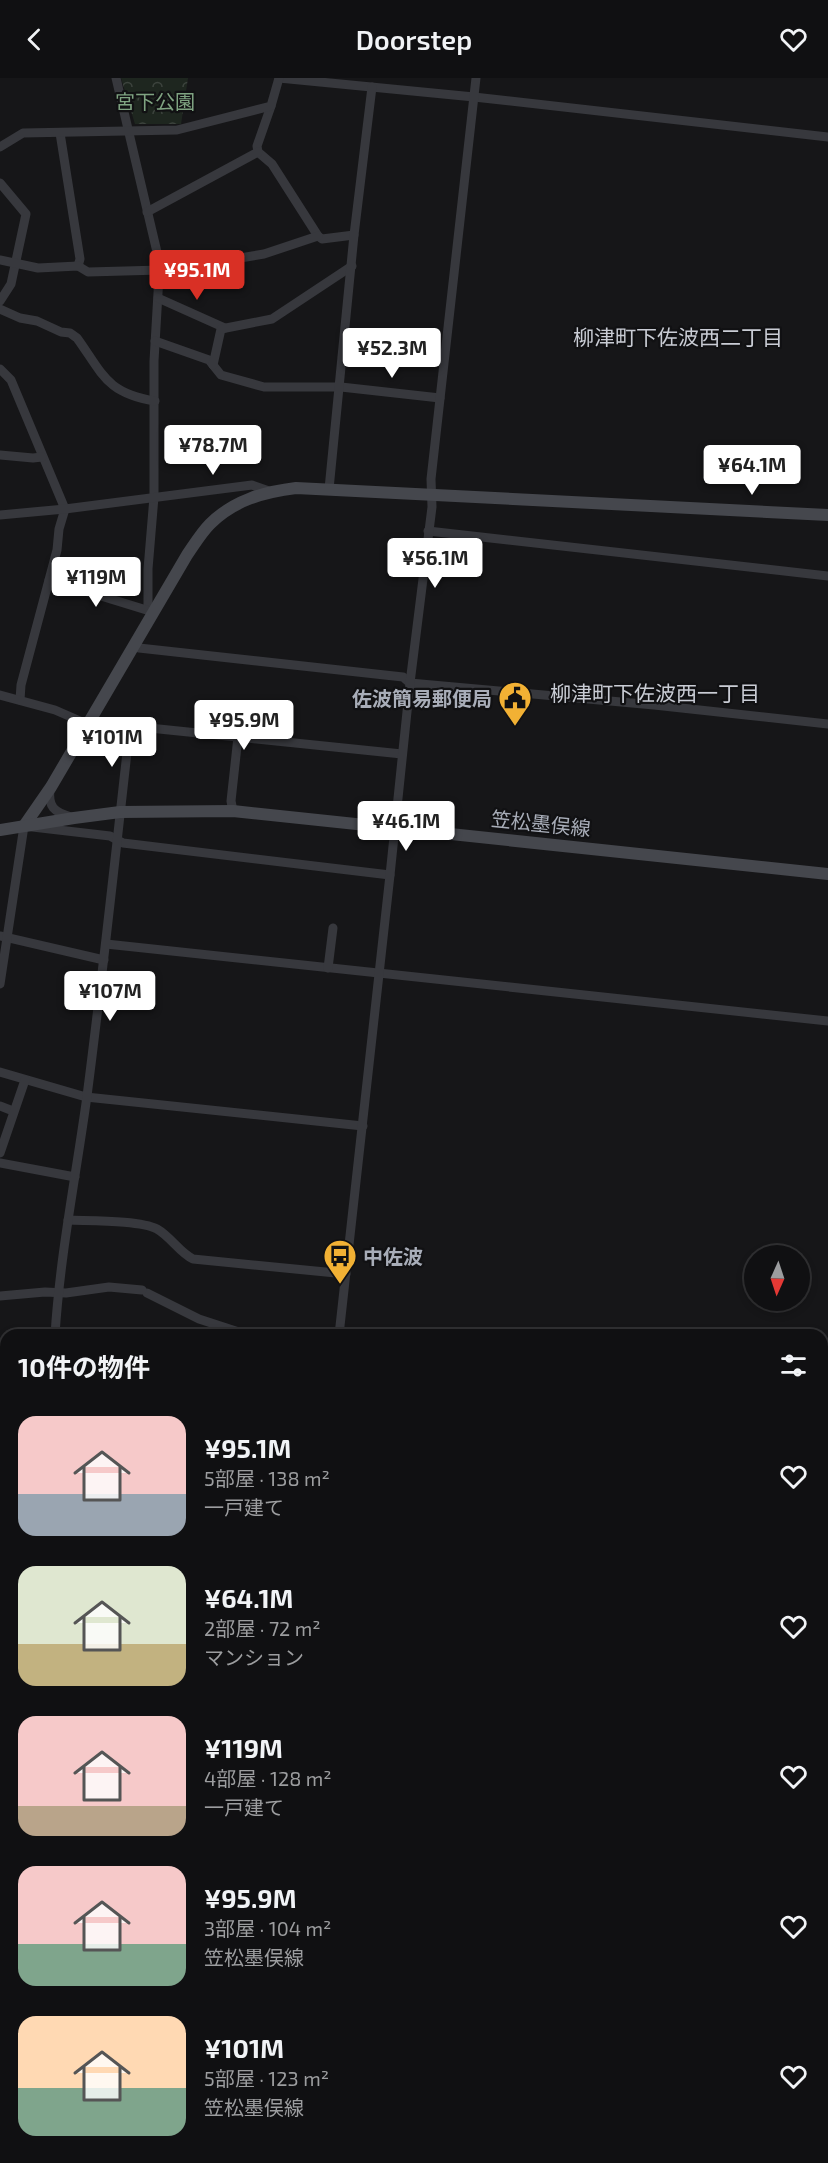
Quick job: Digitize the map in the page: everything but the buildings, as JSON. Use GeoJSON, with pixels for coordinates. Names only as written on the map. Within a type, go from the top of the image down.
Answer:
{"type":"FeatureCollection","features":[{"type":"Feature","properties":{"kind":"street"},"geometry":{"type":"LineString","coordinates":[[116,78],[161,270],[155,340],[154,497],[148,560],[150,611]]}},
{"type":"Feature","properties":{"kind":"street"},"geometry":{"type":"LineString","coordinates":[[354,235],[322,239],[318,236],[272,164],[258,152],[257,146],[279,78],[474,97],[828,137]]}},
{"type":"Feature","properties":{"kind":"street"},"geometry":{"type":"LineString","coordinates":[[340,1329],[476,78]]}},
{"type":"Feature","properties":{"kind":"street"},"geometry":{"type":"LineString","coordinates":[[329,489],[341,387],[354,235],[372,87]]}},
{"type":"Feature","properties":{"kind":"street"},"geometry":{"type":"LineString","coordinates":[[0,147],[23,133],[177,130],[271,106]]}},
{"type":"Feature","properties":{"kind":"street"},"geometry":{"type":"LineString","coordinates":[[60,133],[80,259],[78,266]]}},
{"type":"Feature","properties":{"kind":"street"},"geometry":{"type":"LineString","coordinates":[[147,212],[258,152]]}},
{"type":"Feature","properties":{"kind":"street"},"geometry":{"type":"LineString","coordinates":[[0,183],[27,214],[11,284],[0,301]]}},
{"type":"Feature","properties":{"kind":"street"},"geometry":{"type":"LineString","coordinates":[[160,259],[210,263],[264,254],[318,236]]}},
{"type":"Feature","properties":{"kind":"street"},"geometry":{"type":"LineString","coordinates":[[0,260],[38,268],[78,266],[88,272],[161,270]]}},
{"type":"Feature","properties":{"kind":"street"},"geometry":{"type":"LineString","coordinates":[[213,365],[221,329],[272,319],[352,266]]}},
{"type":"Feature","properties":{"kind":"street"},"geometry":{"type":"LineString","coordinates":[[158,298],[225,328]]}},
{"type":"Feature","properties":{"kind":"street"},"geometry":{"type":"LineString","coordinates":[[0,309],[20,318],[37,321],[61,332],[70,333],[77,338],[111,386],[123,393],[154,400]]}},
{"type":"Feature","properties":{"kind":"street"},"geometry":{"type":"LineString","coordinates":[[155,340],[209,360],[221,375],[264,387],[341,387],[440,398]]}},
{"type":"Feature","properties":{"kind":"street"},"geometry":{"type":"LineString","coordinates":[[0,369],[11,380],[65,509],[59,529],[57,550],[21,685],[20,700]]}},
{"type":"Feature","properties":{"kind":"street"},"geometry":{"type":"LineString","coordinates":[[0,455],[42,457]]}},
{"type":"Feature","properties":{"kind":"street"},"geometry":{"type":"LineString","coordinates":[[0,515],[252,486],[269,491]]}},
{"type":"Feature","properties":{"kind":"street"},"geometry":{"type":"LineString","coordinates":[[0,983],[4,936],[24,826],[51,787],[133,646],[150,611],[187,555],[210,524],[240,501],[269,491],[296,488],[828,515]]}},
{"type":"Feature","properties":{"kind":"street"},"geometry":{"type":"LineString","coordinates":[[428,531],[828,576]]}},
{"type":"Feature","properties":{"kind":"street"},"geometry":{"type":"LineString","coordinates":[[49,580],[150,611]]}},
{"type":"Feature","properties":{"kind":"street"},"geometry":{"type":"LineString","coordinates":[[133,646],[403,677],[410,682],[828,724]]}},
{"type":"Feature","properties":{"kind":"street"},"geometry":{"type":"LineString","coordinates":[[0,695],[55,710],[87,724],[130,726],[402,754]]}},
{"type":"Feature","properties":{"kind":"street"},"geometry":{"type":"LineString","coordinates":[[55,1329],[58,1292],[106,944],[130,726]]}},
{"type":"Feature","properties":{"kind":"street"},"geometry":{"type":"LineString","coordinates":[[232,810],[238,737]]}},
{"type":"Feature","properties":{"kind":"street"},"geometry":{"type":"LineString","coordinates":[[51,787],[49,800],[52,807],[59,814],[74,818]]}},
{"type":"Feature","properties":{"kind":"street","name":"笠松墨俣線"},"geometry":{"type":"LineString","coordinates":[[0,830],[120,812],[232,810],[828,874]]}},
{"type":"Feature","properties":{"kind":"street"},"geometry":{"type":"LineString","coordinates":[[24,826],[110,836],[123,843],[390,875]]}},
{"type":"Feature","properties":{"kind":"street"},"geometry":{"type":"LineString","coordinates":[[328,968],[333,928]]}},
{"type":"Feature","properties":{"kind":"street"},"geometry":{"type":"LineString","coordinates":[[4,936],[104,960]]}},
{"type":"Feature","properties":{"kind":"street"},"geometry":{"type":"LineString","coordinates":[[106,944],[828,1021]]}},
{"type":"Feature","properties":{"kind":"street"},"geometry":{"type":"LineString","coordinates":[[0,1072],[86,1097],[363,1126]]}},
{"type":"Feature","properties":{"kind":"street"},"geometry":{"type":"LineString","coordinates":[[0,1153],[25,1080]]}},
{"type":"Feature","properties":{"kind":"street"},"geometry":{"type":"LineString","coordinates":[[0,1106],[13,1111]]}},
{"type":"Feature","properties":{"kind":"street"},"geometry":{"type":"LineString","coordinates":[[0,1163],[75,1177]]}},
{"type":"Feature","properties":{"kind":"street"},"geometry":{"type":"LineString","coordinates":[[68,1220],[111,1221],[152,1227],[160,1231],[186,1256],[193,1259],[346,1274]]}},
{"type":"Feature","properties":{"kind":"street"},"geometry":{"type":"LineString","coordinates":[[0,1296],[66,1293],[110,1287],[145,1292],[199,1319],[230,1329]]}},
{"type":"Feature","properties":{"kind":"green space","name":"宮下公園"},"geometry":{"type":"Polygon","coordinates":[[[121,78],[188,78],[181,124],[135,124],[121,78]]]}},
{"type":"Feature","properties":{"kind":"place","name":"佐波簡易郵便局"},"geometry":{"type":"Point","coordinates":[515,727]}},
{"type":"Feature","properties":{"kind":"place","name":"中佐波"},"geometry":{"type":"Point","coordinates":[340,1285]}},
{"type":"Feature","properties":{"kind":"district","name":"柳津町下佐波西二丁目"},"geometry":{"type":"Point","coordinates":[678,336]}},
{"type":"Feature","properties":{"kind":"district","name":"柳津町下佐波西一丁目"},"geometry":{"type":"Point","coordinates":[655,692]}}]}
